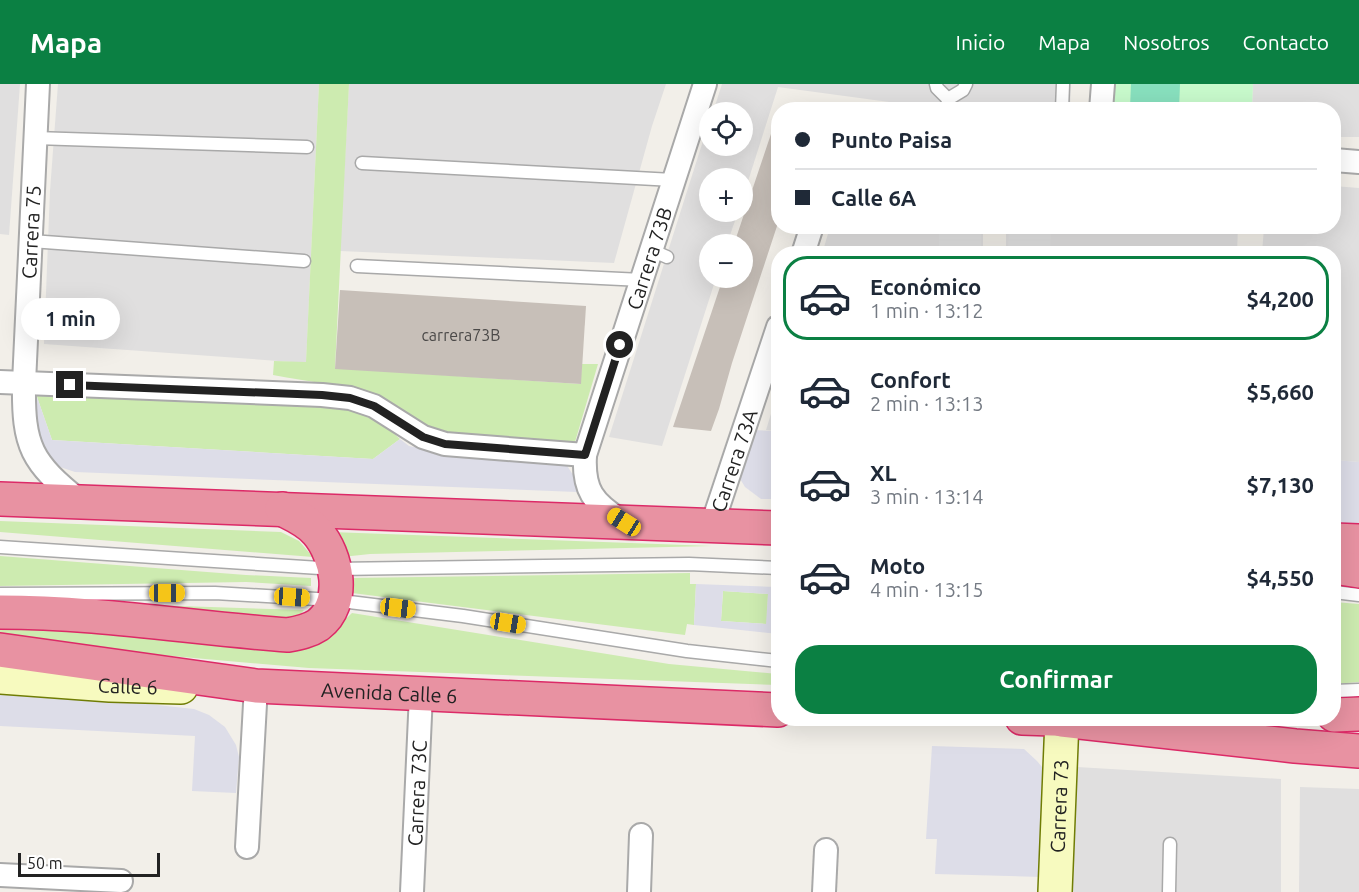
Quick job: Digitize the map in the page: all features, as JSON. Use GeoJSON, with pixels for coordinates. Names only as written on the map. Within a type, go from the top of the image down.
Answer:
{"type":"FeatureCollection","features":[{"type":"Feature","properties":{"kind":"highway"},"geometry":{"type":"LineString","coordinates":[[0,499],[771,528]]}},
{"type":"Feature","properties":{"kind":"highway"},"geometry":{"type":"LineString","coordinates":[[0,612],[124,618],[288,635],[305,632],[319,624],[328,613],[334,585],[331,553],[315,530],[302,519],[281,509]]}},
{"type":"Feature","properties":{"kind":"highway"},"geometry":{"type":"LineString","coordinates":[[1341,540],[1359,541]]}},
{"type":"Feature","properties":{"kind":"highway"},"geometry":{"type":"LineString","coordinates":[[1341,568],[1359,571]]}},
{"type":"Feature","properties":{"kind":"highway","name":"Avenida Calle 6"},"geometry":{"type":"LineString","coordinates":[[0,650],[256,686],[771,710]]}},
{"type":"Feature","properties":{"kind":"highway"},"geometry":{"type":"LineString","coordinates":[[1341,715],[1359,714]]}},
{"type":"Feature","properties":{"kind":"highway"},"geometry":{"type":"LineString","coordinates":[[1116,726],[1359,751]]}},
{"type":"Feature","properties":{"kind":"street","name":"Carrera 75"},"geometry":{"type":"LineString","coordinates":[[38,84],[24,383],[25,432],[29,446],[48,473],[81,502]]}},
{"type":"Feature","properties":{"kind":"street","name":"Carrera 73B"},"geometry":{"type":"LineString","coordinates":[[624,522],[603,509],[594,499],[587,486],[584,468],[585,455],[642,280],[659,253],[673,180],[705,84]]}},
{"type":"Feature","properties":{"kind":"street"},"geometry":{"type":"LineString","coordinates":[[1102,102],[1103,84]]}},
{"type":"Feature","properties":{"kind":"street"},"geometry":{"type":"LineString","coordinates":[[1341,161],[1359,162]]}},
{"type":"Feature","properties":{"kind":"street","name":"Carrera 73A"},"geometry":{"type":"LineString","coordinates":[[712,525],[771,348]]}},
{"type":"Feature","properties":{"kind":"street"},"geometry":{"type":"LineString","coordinates":[[0,382],[350,398],[374,406],[423,437],[445,444],[585,455]]}},
{"type":"Feature","properties":{"kind":"street","name":"Calle 6"},"geometry":{"type":"LineString","coordinates":[[0,677],[110,685],[256,686]]}},
{"type":"Feature","properties":{"kind":"street"},"geometry":{"type":"LineString","coordinates":[[247,847],[256,686]]}},
{"type":"Feature","properties":{"kind":"street","name":"Carrera 73C"},"geometry":{"type":"LineString","coordinates":[[412,892],[422,694]]}},
{"type":"Feature","properties":{"kind":"street","name":"Carrera 73"},"geometry":{"type":"LineString","coordinates":[[1054,892],[1062,726]]}},
{"type":"Feature","properties":{"kind":"street"},"geometry":{"type":"LineString","coordinates":[[639,892],[641,835]]}},
{"type":"Feature","properties":{"kind":"street"},"geometry":{"type":"LineString","coordinates":[[824,892],[826,850]]}},
{"type":"Feature","properties":{"kind":"street"},"geometry":{"type":"LineString","coordinates":[[0,874],[120,881]]}},
{"type":"Feature","properties":{"kind":"lane"},"geometry":{"type":"LineString","coordinates":[[936,84],[946,102]]}},
{"type":"Feature","properties":{"kind":"lane"},"geometry":{"type":"LineString","coordinates":[[949,102],[963,90],[966,84]]}},
{"type":"Feature","properties":{"kind":"lane"},"geometry":{"type":"LineString","coordinates":[[1062,102],[1063,84]]}},
{"type":"Feature","properties":{"kind":"lane"},"geometry":{"type":"LineString","coordinates":[[35,138],[307,147]]}},
{"type":"Feature","properties":{"kind":"lane"},"geometry":{"type":"LineString","coordinates":[[362,163],[673,180]]}},
{"type":"Feature","properties":{"kind":"lane"},"geometry":{"type":"LineString","coordinates":[[31,241],[304,261]]}},
{"type":"Feature","properties":{"kind":"lane"},"geometry":{"type":"LineString","coordinates":[[357,266],[642,280]]}},
{"type":"Feature","properties":{"kind":"lane"},"geometry":{"type":"LineString","coordinates":[[0,547],[334,585],[463,616],[687,651],[771,660]]}},
{"type":"Feature","properties":{"kind":"lane"},"geometry":{"type":"LineString","coordinates":[[0,594],[215,593],[689,564],[771,568]]}},
{"type":"Feature","properties":{"kind":"lane"},"geometry":{"type":"LineString","coordinates":[[1341,593],[1359,595]]}},
{"type":"Feature","properties":{"kind":"lane"},"geometry":{"type":"LineString","coordinates":[[1341,691],[1359,690]]}},
{"type":"Feature","properties":{"kind":"lane"},"geometry":{"type":"LineString","coordinates":[[1169,892],[1170,844]]}},
{"type":"Feature","properties":{"kind":"shaded area"},"geometry":{"type":"Polygon","coordinates":[[[0,84],[20,84],[9,235],[0,234],[0,84]]]}},
{"type":"Feature","properties":{"kind":"shaded area"},"geometry":{"type":"Polygon","coordinates":[[[58,84],[319,84],[306,363],[44,344],[50,191],[58,84]]]}},
{"type":"Feature","properties":{"kind":"shaded area"},"geometry":{"type":"Polygon","coordinates":[[[349,84],[666,84],[614,263],[340,251],[349,84]]]}},
{"type":"Feature","properties":{"kind":"shaded area"},"geometry":{"type":"Polygon","coordinates":[[[722,84],[1071,84],[1070,102],[889,102],[778,87],[773,102],[771,102],[771,109],[752,168],[699,168],[699,222],[735,222],[730,234],[699,234],[699,288],[713,288],[662,446],[609,437],[699,154],[699,156],[753,156],[753,102],[716,102],[722,84]]]}},
{"type":"Feature","properties":{"kind":"shaded area"},"geometry":{"type":"Polygon","coordinates":[[[1253,84],[1359,84],[1359,137],[1341,137],[1341,102],[1252,102],[1253,84]]]}},
{"type":"Feature","properties":{"kind":"shaded area"},"geometry":{"type":"Polygon","coordinates":[[[1341,187],[1359,188],[1359,462],[1341,461],[1341,246],[1263,246],[1263,234],[1341,234],[1341,187]]]}},
{"type":"Feature","properties":{"kind":"shaded area"},"geometry":{"type":"Polygon","coordinates":[[[828,234],[983,234],[983,246],[824,246],[828,234]]]}},
{"type":"Feature","properties":{"kind":"shaded area"},"geometry":{"type":"Polygon","coordinates":[[[939,234],[981,234],[981,246],[939,246],[939,234]]]}},
{"type":"Feature","properties":{"kind":"shaded area"},"geometry":{"type":"Polygon","coordinates":[[[1006,234],[1238,234],[1237,246],[1006,246],[1006,234]]]}},
{"type":"Feature","properties":{"kind":"shaded area"},"geometry":{"type":"Polygon","coordinates":[[[1009,234],[1051,234],[1050,246],[1008,246],[1009,234]]]}},
{"type":"Feature","properties":{"kind":"shaded area"},"geometry":{"type":"Polygon","coordinates":[[[36,394],[52,440],[373,459],[400,439],[409,446],[439,452],[566,464],[575,478],[577,492],[75,472],[60,467],[43,448],[38,435],[36,394]]]}},
{"type":"Feature","properties":{"kind":"shaded area"},"geometry":{"type":"Polygon","coordinates":[[[771,414],[771,430],[766,430],[771,414]]]}},
{"type":"Feature","properties":{"kind":"shaded area"},"geometry":{"type":"Polygon","coordinates":[[[751,430],[771,431],[771,499],[761,499],[745,487],[739,477],[751,430]]]}},
{"type":"Feature","properties":{"kind":"shaded area"},"geometry":{"type":"Polygon","coordinates":[[[1341,461],[1359,462],[1359,527],[1341,526],[1341,461]]]}},
{"type":"Feature","properties":{"kind":"shaded area"},"geometry":{"type":"Polygon","coordinates":[[[696,584],[771,587],[771,633],[694,625],[696,584]],[[723,591],[721,621],[766,624],[768,594],[723,591]]]}},
{"type":"Feature","properties":{"kind":"shaded area"},"geometry":{"type":"Polygon","coordinates":[[[0,688],[194,709],[209,715],[225,727],[236,745],[239,757],[236,793],[192,791],[195,736],[0,726],[0,688]]]}},
{"type":"Feature","properties":{"kind":"shaded area"},"geometry":{"type":"Polygon","coordinates":[[[932,746],[1024,749],[1037,761],[1047,773],[1042,877],[935,874],[937,839],[926,839],[932,746]]]}},
{"type":"Feature","properties":{"kind":"shaded area"},"geometry":{"type":"Polygon","coordinates":[[[1077,767],[1281,779],[1281,892],[1069,892],[1077,767]]]}},
{"type":"Feature","properties":{"kind":"shaded area"},"geometry":{"type":"Polygon","coordinates":[[[1300,787],[1359,789],[1359,892],[1299,892],[1300,787]]]}},
{"type":"Feature","properties":{"kind":"green space"},"geometry":{"type":"Polygon","coordinates":[[[319,84],[349,84],[335,368],[580,384],[582,364],[598,364],[575,442],[449,434],[421,424],[382,398],[342,387],[273,375],[274,361],[306,362],[319,84]]]}},
{"type":"Feature","properties":{"kind":"green space"},"geometry":{"type":"Polygon","coordinates":[[[1115,84],[1253,84],[1252,102],[1114,102],[1115,84]]]}},
{"type":"Feature","properties":{"kind":"green space"},"geometry":{"type":"Polygon","coordinates":[[[1131,84],[1180,84],[1179,102],[1130,102],[1131,84]]]}},
{"type":"Feature","properties":{"kind":"green space"},"geometry":{"type":"Polygon","coordinates":[[[36,394],[327,405],[366,416],[400,439],[373,459],[52,440],[36,394]]]}},
{"type":"Feature","properties":{"kind":"green space"},"geometry":{"type":"Polygon","coordinates":[[[0,521],[281,532],[299,541],[313,557],[0,532],[0,521]]]}},
{"type":"Feature","properties":{"kind":"green space"},"geometry":{"type":"Polygon","coordinates":[[[331,532],[712,546],[370,554],[342,557],[331,532]]]}},
{"type":"Feature","properties":{"kind":"green space"},"geometry":{"type":"Polygon","coordinates":[[[0,556],[311,578],[311,586],[246,582],[0,586],[0,556]]]}},
{"type":"Feature","properties":{"kind":"green space"},"geometry":{"type":"Polygon","coordinates":[[[690,573],[690,584],[696,584],[694,625],[687,624],[685,635],[352,593],[351,578],[690,573]]]}},
{"type":"Feature","properties":{"kind":"green space"},"geometry":{"type":"Polygon","coordinates":[[[723,591],[768,594],[767,624],[721,621],[723,591]]]}},
{"type":"Feature","properties":{"kind":"green space"},"geometry":{"type":"Polygon","coordinates":[[[1341,603],[1359,604],[1359,682],[1341,683],[1341,603]]]}},
{"type":"Feature","properties":{"kind":"green space"},"geometry":{"type":"Polygon","coordinates":[[[118,604],[304,610],[292,621],[118,604]]]}},
{"type":"Feature","properties":{"kind":"green space"},"geometry":{"type":"Polygon","coordinates":[[[352,613],[669,664],[771,673],[771,685],[309,668],[160,655],[0,634],[0,623],[330,634],[352,613]]]}},
{"type":"Feature","properties":{"kind":"building"},"geometry":{"type":"Polygon","coordinates":[[[771,134],[771,234],[774,234],[719,409],[711,431],[673,427],[720,288],[753,288],[753,234],[737,234],[741,222],[753,222],[753,187],[771,134]]]}},
{"type":"Feature","properties":{"kind":"building"},"geometry":{"type":"Polygon","coordinates":[[[340,290],[586,306],[581,384],[335,369],[340,290]]]}},
{"type":"Feature","properties":{"kind":"route"},"geometry":{"type":"LineString","coordinates":[[70,385],[350,398],[374,406],[423,437],[445,444],[585,455],[620,345]]}}]}
